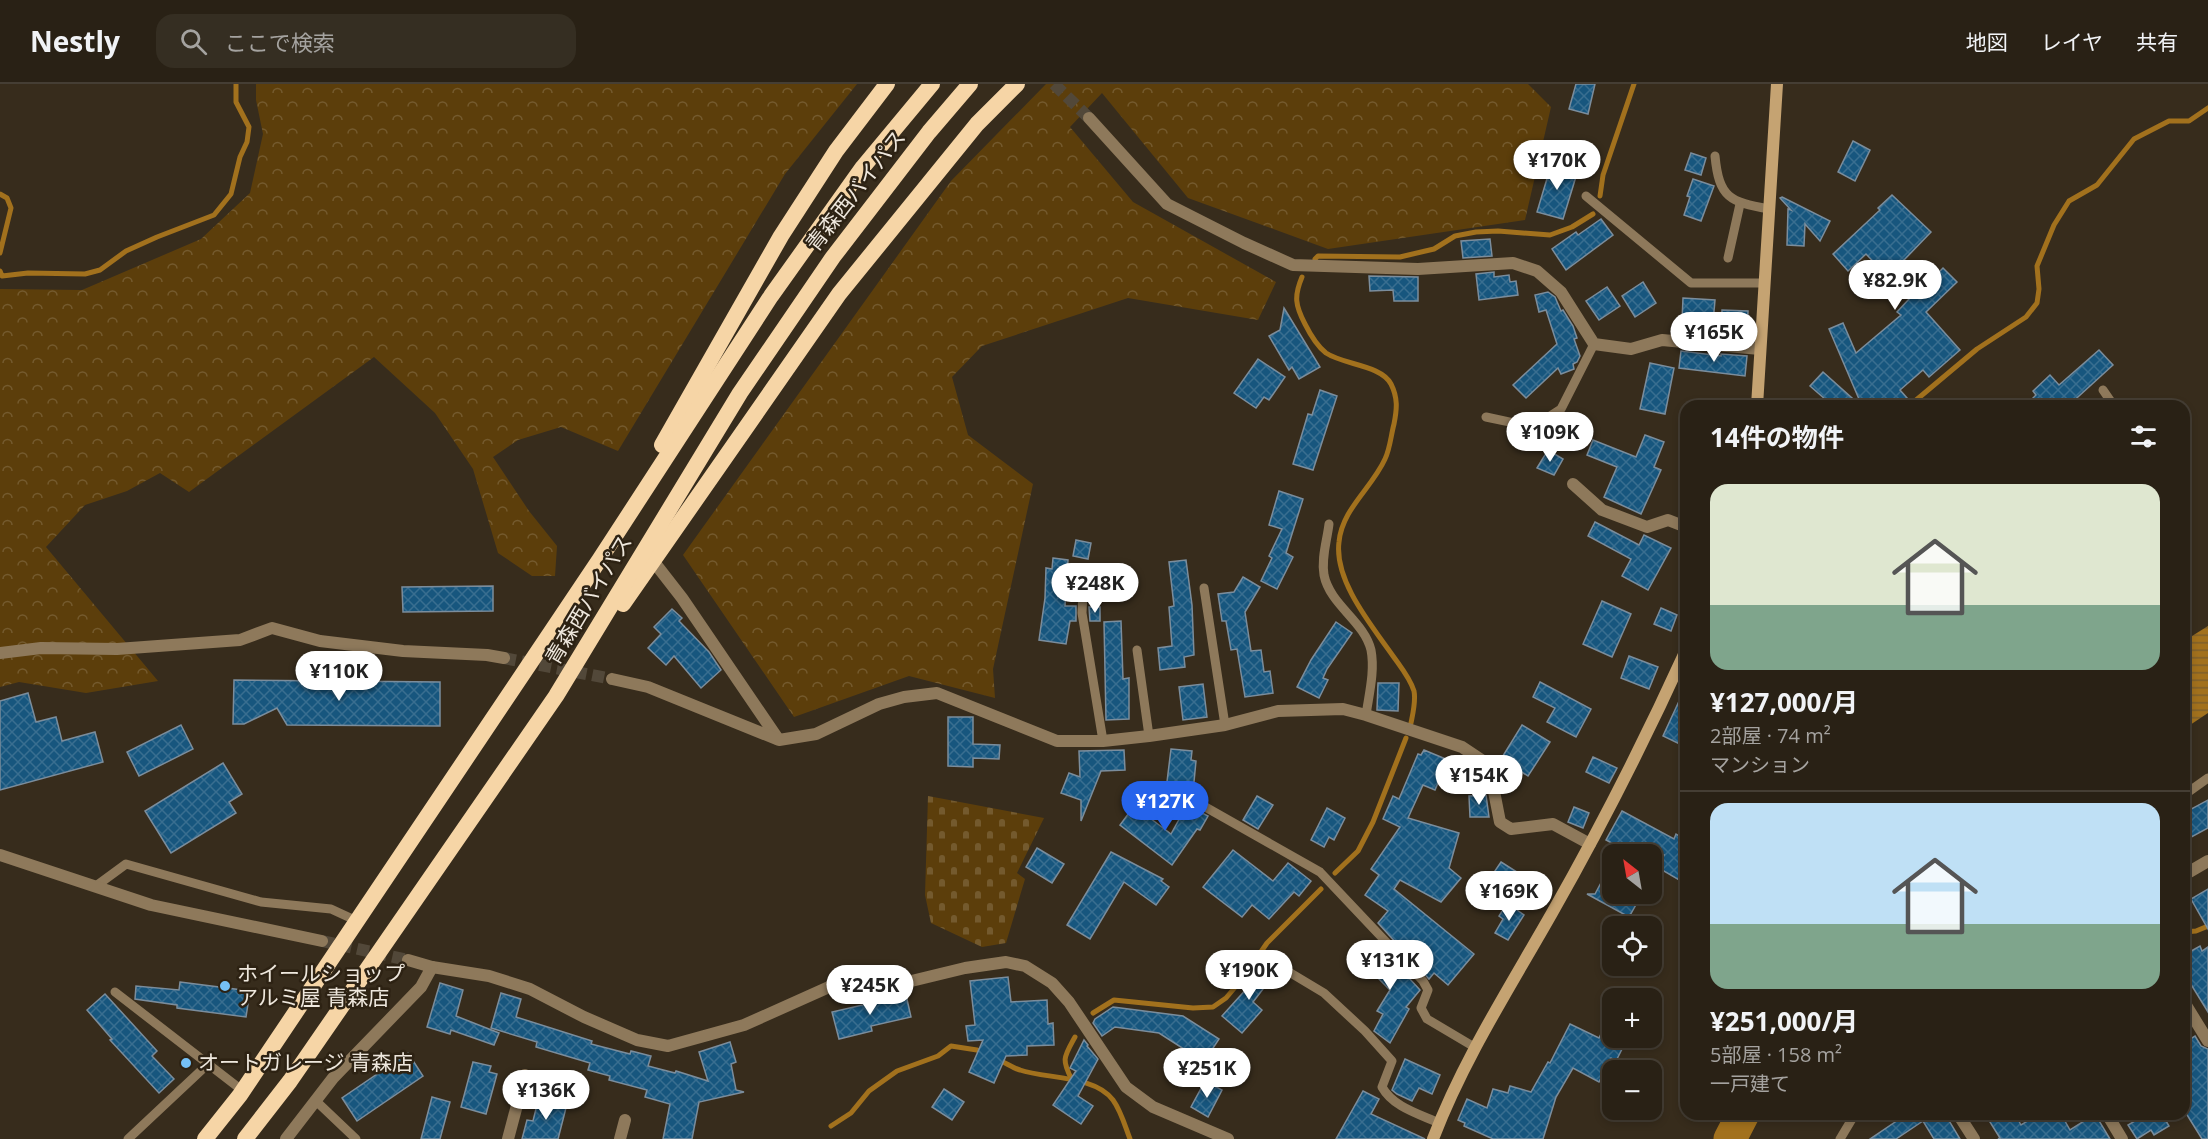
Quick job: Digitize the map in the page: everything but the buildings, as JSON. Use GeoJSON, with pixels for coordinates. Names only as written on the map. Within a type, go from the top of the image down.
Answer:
{"type":"FeatureCollection","features":[{"type":"Feature","properties":{"kind":"highway"},"geometry":{"type":"LineString","coordinates":[[600,559],[676,420],[782,237],[836,151],[887,84]]}},
{"type":"Feature","properties":{"kind":"highway","name":"青森西バイパス"},"geometry":{"type":"LineString","coordinates":[[206,1139],[243,1091],[600,559],[771,296],[863,167],[932,84]]}},
{"type":"Feature","properties":{"kind":"highway","name":"青森西バイパス"},"geometry":{"type":"LineString","coordinates":[[245,1139],[296,1072],[556,696],[740,393],[819,276],[929,132],[970,84]]}},
{"type":"Feature","properties":{"kind":"highway"},"geometry":{"type":"LineString","coordinates":[[556,696],[654,562],[839,294],[977,124],[1017,84]]}},
{"type":"Feature","properties":{"kind":"main road"},"geometry":{"type":"LineString","coordinates":[[1757,400],[1777,84]]}},
{"type":"Feature","properties":{"kind":"main road"},"geometry":{"type":"LineString","coordinates":[[1433,1139],[1476,1048],[1643,744],[1680,663]]}},
{"type":"Feature","properties":{"kind":"street"},"geometry":{"type":"LineString","coordinates":[[1089,118],[1167,204],[1293,266],[1419,269],[1513,263],[1537,271],[1561,292],[1594,344],[1631,350],[1662,340],[1760,349]]}},
{"type":"Feature","properties":{"kind":"street"},"geometry":{"type":"LineString","coordinates":[[1573,484],[1602,510],[1647,527],[1668,520],[1680,525]]}},
{"type":"Feature","properties":{"kind":"street"},"geometry":{"type":"LineString","coordinates":[[654,562],[682,598],[779,740]]}},
{"type":"Feature","properties":{"kind":"street"},"geometry":{"type":"LineString","coordinates":[[0,653],[41,648],[117,649],[240,640],[272,628],[320,642],[504,658]]}},
{"type":"Feature","properties":{"kind":"street"},"geometry":{"type":"LineString","coordinates":[[612,679],[648,687],[779,740],[816,734],[879,704],[904,697],[937,693],[1056,741],[1103,741],[1149,736],[1225,725],[1278,711],[1343,709],[1462,747],[1483,761],[1491,776],[1500,822],[1511,829],[1553,824],[1590,844]]}},
{"type":"Feature","properties":{"kind":"street"},"geometry":{"type":"LineString","coordinates":[[0,855],[151,905],[322,941]]}},
{"type":"Feature","properties":{"kind":"street"},"geometry":{"type":"LineString","coordinates":[[2190,872],[2208,861]]}},
{"type":"Feature","properties":{"kind":"street"},"geometry":{"type":"LineString","coordinates":[[408,960],[432,967],[489,976],[520,986],[637,1040],[668,1046],[744,1025],[829,987],[898,984],[964,968],[1006,962],[1025,966],[1052,983],[1069,1002],[1126,1087],[1153,1107],[1228,1139]]}},
{"type":"Feature","properties":{"kind":"street"},"geometry":{"type":"LineString","coordinates":[[286,1139],[333,1078],[420,987],[432,967]]}},
{"type":"Feature","properties":{"kind":"street"},"geometry":{"type":"LineString","coordinates":[[2190,1012],[2208,1041]]}},
{"type":"Feature","properties":{"kind":"street"},"geometry":{"type":"LineString","coordinates":[[508,1139],[525,1075]]}},
{"type":"Feature","properties":{"kind":"street"},"geometry":{"type":"LineString","coordinates":[[620,1139],[625,1120]]}},
{"type":"Feature","properties":{"kind":"street"},"geometry":{"type":"LineString","coordinates":[[1962,1120],[1974,1139]]}},
{"type":"Feature","properties":{"kind":"street"},"geometry":{"type":"LineString","coordinates":[[2111,1120],[2122,1139]]}},
{"type":"Feature","properties":{"kind":"lane"},"geometry":{"type":"LineString","coordinates":[[1715,156],[1717,177],[1728,196],[1740,204],[1769,209]]}},
{"type":"Feature","properties":{"kind":"lane"},"geometry":{"type":"LineString","coordinates":[[1586,196],[1691,283],[1764,283]]}},
{"type":"Feature","properties":{"kind":"lane"},"geometry":{"type":"LineString","coordinates":[[1728,258],[1740,204]]}},
{"type":"Feature","properties":{"kind":"lane"},"geometry":{"type":"LineString","coordinates":[[1486,417],[1533,427],[1561,409],[1594,344]]}},
{"type":"Feature","properties":{"kind":"lane"},"geometry":{"type":"LineString","coordinates":[[2103,390],[2110,400]]}},
{"type":"Feature","properties":{"kind":"lane"},"geometry":{"type":"LineString","coordinates":[[1329,524],[1323,560],[1325,577],[1335,598],[1364,634],[1373,663],[1366,715]]}},
{"type":"Feature","properties":{"kind":"lane"},"geometry":{"type":"LineString","coordinates":[[1084,572],[1082,613],[1103,741]]}},
{"type":"Feature","properties":{"kind":"lane"},"geometry":{"type":"LineString","coordinates":[[1204,588],[1225,725]]}},
{"type":"Feature","properties":{"kind":"lane"},"geometry":{"type":"LineString","coordinates":[[1137,650],[1149,736]]}},
{"type":"Feature","properties":{"kind":"lane"},"geometry":{"type":"LineString","coordinates":[[2190,791],[2208,778]]}},
{"type":"Feature","properties":{"kind":"lane"},"geometry":{"type":"LineString","coordinates":[[1193,800],[1320,872],[1423,981],[1428,990],[1421,1008],[1427,1019],[1476,1048]]}},
{"type":"Feature","properties":{"kind":"lane"},"geometry":{"type":"LineString","coordinates":[[96,886],[126,864],[261,902],[331,909],[357,921]]}},
{"type":"Feature","properties":{"kind":"lane"},"geometry":{"type":"LineString","coordinates":[[1274,963],[1324,993],[1365,1031],[1392,1061],[1382,1087],[1387,1096],[1398,1104],[1439,1123]]}},
{"type":"Feature","properties":{"kind":"lane"},"geometry":{"type":"LineString","coordinates":[[115,992],[243,1091]]}},
{"type":"Feature","properties":{"kind":"lane"},"geometry":{"type":"LineString","coordinates":[[128,1139],[208,1064]]}},
{"type":"Feature","properties":{"kind":"lane"},"geometry":{"type":"LineString","coordinates":[[316,1101],[356,1139]]}},
{"type":"Feature","properties":{"kind":"lane"},"geometry":{"type":"LineString","coordinates":[[1840,1139],[1851,1120]]}},
{"type":"Feature","properties":{"kind":"green space"},"geometry":{"type":"Polygon","coordinates":[[[256,84],[857,84],[785,174],[618,451],[561,427],[518,440],[493,457],[529,511],[557,546],[555,576],[532,576],[498,553],[473,469],[435,413],[374,357],[189,492],[160,473],[127,491],[85,505],[46,547],[158,681],[86,693],[19,682],[0,687],[0,289],[82,290],[201,239],[250,193],[263,134],[256,100],[256,84]]]}},
{"type":"Feature","properties":{"kind":"green space"},"geometry":{"type":"Polygon","coordinates":[[[1046,84],[1528,84],[1551,107],[1525,220],[1328,249],[1188,198],[1102,93],[1070,127],[1133,202],[1276,282],[1258,320],[1128,298],[982,346],[952,377],[968,435],[1033,484],[993,669],[995,698],[909,676],[794,717],[683,555],[951,181],[1046,84]]]}},
{"type":"Feature","properties":{"kind":"green space"},"geometry":{"type":"Polygon","coordinates":[[[928,796],[1044,818],[1017,873],[1025,879],[1006,943],[982,947],[931,923],[925,895],[928,796]]]}},
{"type":"Feature","properties":{"kind":"shaded area"},"geometry":{"type":"Polygon","coordinates":[[[2208,626],[2208,713],[2190,725],[2190,637],[2208,626]]]}},
{"type":"Feature","properties":{"kind":"waterway"},"geometry":{"type":"LineString","coordinates":[[0,271],[2,276],[28,273],[85,274],[100,270],[126,251],[214,215],[231,194],[240,157],[247,142],[249,127],[236,102],[236,84]]}},
{"type":"Feature","properties":{"kind":"waterway"},"geometry":{"type":"LineString","coordinates":[[1600,196],[1603,175],[1634,84]]}},
{"type":"Feature","properties":{"kind":"waterway"},"geometry":{"type":"LineString","coordinates":[[1916,400],[1977,349],[2026,317],[2037,303],[2039,289],[2037,266],[2054,225],[2069,201],[2097,185],[2134,139],[2169,121],[2189,121],[2208,108]]}},
{"type":"Feature","properties":{"kind":"waterway"},"geometry":{"type":"LineString","coordinates":[[0,194],[7,198],[11,208],[0,253]]}},
{"type":"Feature","properties":{"kind":"waterway"},"geometry":{"type":"LineString","coordinates":[[1315,259],[1318,256],[1400,257],[1434,249],[1455,236],[1476,232],[1498,231],[1550,235],[1572,227],[1593,214]]}},
{"type":"Feature","properties":{"kind":"waterway"},"geometry":{"type":"LineString","coordinates":[[1302,277],[1297,295],[1298,306],[1311,336],[1326,353],[1379,373],[1391,384],[1395,394],[1396,413],[1387,455],[1346,519],[1341,530],[1339,557],[1342,572],[1356,602],[1405,672],[1412,686],[1415,699],[1411,723]]}},
{"type":"Feature","properties":{"kind":"waterway"},"geometry":{"type":"LineString","coordinates":[[1335,873],[1358,851],[1373,822],[1406,738]]}},
{"type":"Feature","properties":{"kind":"waterway"},"geometry":{"type":"LineString","coordinates":[[1093,1013],[1114,1000],[1193,1008],[1213,1007],[1226,998],[1267,943],[1321,889]]}},
{"type":"Feature","properties":{"kind":"waterway"},"geometry":{"type":"LineString","coordinates":[[2190,932],[2208,926]]}},
{"type":"Feature","properties":{"kind":"waterway"},"geometry":{"type":"LineString","coordinates":[[1072,1080],[1065,1058],[1075,1037]]}},
{"type":"Feature","properties":{"kind":"waterway"},"geometry":{"type":"LineString","coordinates":[[831,1126],[851,1113],[869,1091],[897,1071],[938,1056],[951,1046],[977,1050],[985,1054]]}},
{"type":"Feature","properties":{"kind":"waterway"},"geometry":{"type":"LineString","coordinates":[[999,1060],[1020,1070],[1083,1082],[1105,1092],[1118,1109],[1130,1139]]}},
{"type":"Feature","properties":{"kind":"waterway"},"geometry":{"type":"LineString","coordinates":[[1730,1139],[1740,1120]]}},
{"type":"Feature","properties":{"kind":"tunnel"},"geometry":{"type":"LineString","coordinates":[[1054,84],[1089,118]]}},
{"type":"Feature","properties":{"kind":"tunnel"},"geometry":{"type":"LineString","coordinates":[[504,658],[612,679]]}},
{"type":"Feature","properties":{"kind":"tunnel"},"geometry":{"type":"LineString","coordinates":[[322,941],[408,960]]}},
{"type":"Feature","properties":{"kind":"place","name":"ホイールショップ アルミ屋 青森店"},"geometry":{"type":"Point","coordinates":[225,986]}},
{"type":"Feature","properties":{"kind":"place","name":"オートガレージ 青森店"},"geometry":{"type":"Point","coordinates":[186,1063]}}]}
